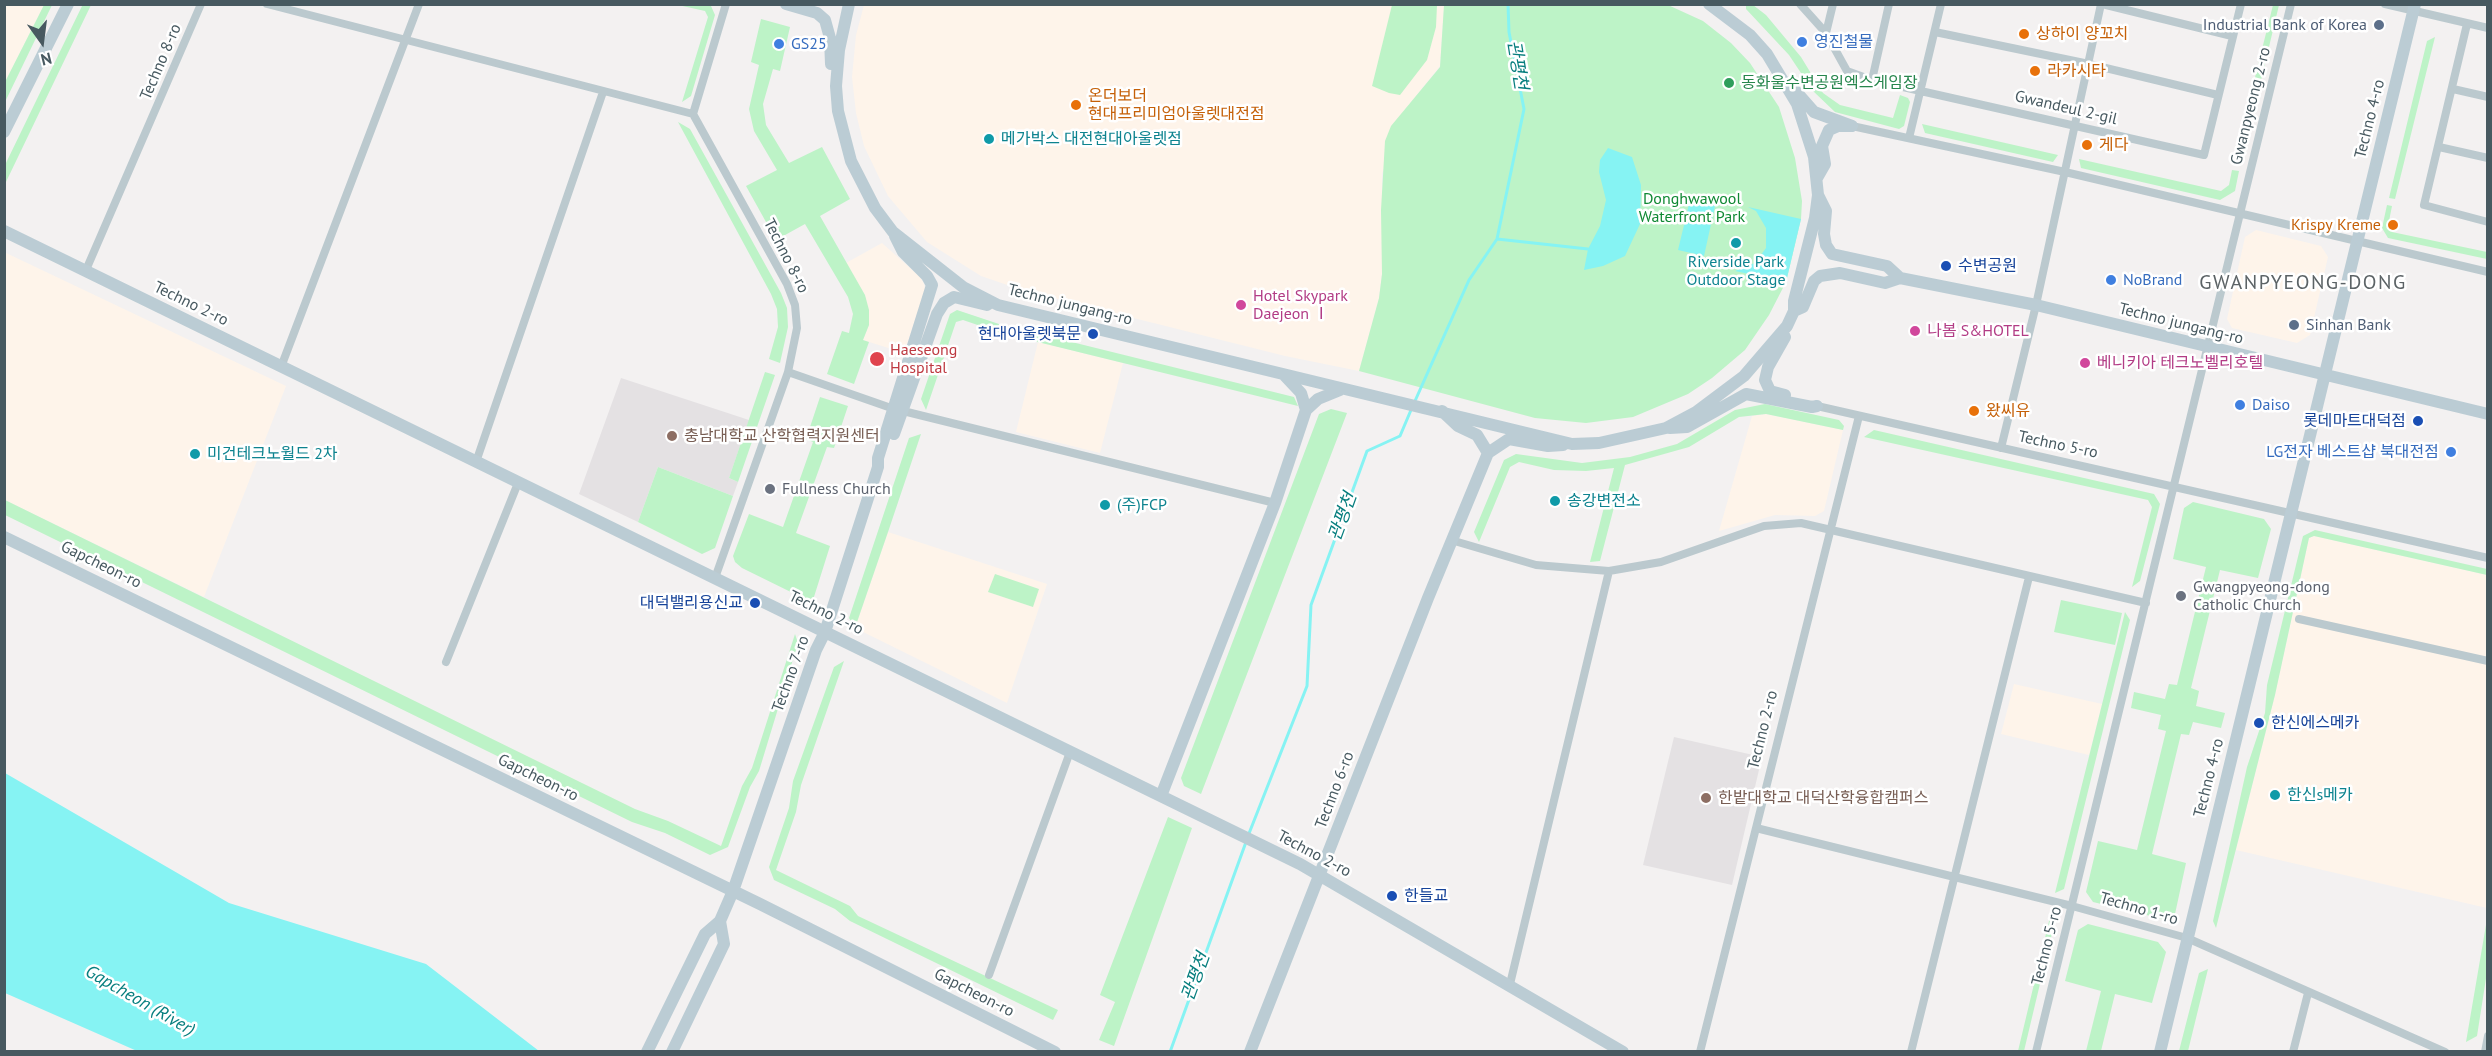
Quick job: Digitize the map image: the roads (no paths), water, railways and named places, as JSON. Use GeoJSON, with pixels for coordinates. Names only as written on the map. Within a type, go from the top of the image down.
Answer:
{"type":"FeatureCollection","features":[{"type":"Feature","properties":{"kind":"main road"},"geometry":{"type":"LineString","coordinates":[[4,132],[68,4]]}},
{"type":"Feature","properties":{"kind":"main road"},"geometry":{"type":"LineString","coordinates":[[786,4],[807,10],[825,20],[830,38],[831,74],[836,86]]}},
{"type":"Feature","properties":{"kind":"main road","name":"Techno jungang-ro"},"geometry":{"type":"LineString","coordinates":[[849,4],[839,50],[836,86],[838,111],[851,161],[875,208],[893,232],[963,287],[998,305],[1572,444]]}},
{"type":"Feature","properties":{"kind":"main road"},"geometry":{"type":"LineString","coordinates":[[1708,4],[1750,35],[1814,112],[1852,126]]}},
{"type":"Feature","properties":{"kind":"main road","name":"Techno 4-ro"},"geometry":{"type":"LineString","coordinates":[[2160,1052],[2414,8]]}},
{"type":"Feature","properties":{"kind":"main road"},"geometry":{"type":"LineString","coordinates":[[1779,71],[1797,104],[1814,157],[1818,195],[1813,227],[1794,301],[1794,311],[1783,342],[1768,367],[1766,385],[1770,391],[1810,400],[1817,406]]}},
{"type":"Feature","properties":{"kind":"main road"},"geometry":{"type":"LineString","coordinates":[[1817,178],[1825,164],[1822,146],[1829,130],[1838,126],[1852,126]]}},
{"type":"Feature","properties":{"kind":"main road"},"geometry":{"type":"LineString","coordinates":[[1794,311],[1803,307],[1814,281],[1820,276],[1840,273],[1886,283],[1900,278],[1887,266],[1832,254],[1826,244],[1824,234],[1826,212],[1818,195]]}},
{"type":"Feature","properties":{"kind":"main road","name":"Techno 2-ro"},"geometry":{"type":"LineString","coordinates":[[4,231],[1320,874],[1623,1052]]}},
{"type":"Feature","properties":{"kind":"main road","name":"Techno 7-ro"},"geometry":{"type":"LineString","coordinates":[[893,232],[903,252],[927,276],[932,285],[898,410]]}},
{"type":"Feature","properties":{"kind":"main road","name":"Techno jungang-ro"},"geometry":{"type":"LineString","coordinates":[[1900,278],[2036,305],[2487,414]]}},
{"type":"Feature","properties":{"kind":"main road","name":"Techno 7-ro"},"geometry":{"type":"LineString","coordinates":[[720,921],[733,891],[816,650],[825,632],[878,467],[878,458],[936,314],[944,303],[954,297],[980,304],[998,305]]}},
{"type":"Feature","properties":{"kind":"main road"},"geometry":{"type":"LineString","coordinates":[[1666,428],[1696,412],[1730,388],[1787,326]]}},
{"type":"Feature","properties":{"kind":"main road"},"geometry":{"type":"LineString","coordinates":[[1285,375],[1301,393],[1306,410]]}},
{"type":"Feature","properties":{"kind":"main road"},"geometry":{"type":"LineString","coordinates":[[1161,796],[1275,503],[1306,410],[1318,399],[1342,390]]}},
{"type":"Feature","properties":{"kind":"main road"},"geometry":{"type":"LineString","coordinates":[[1441,411],[1458,426],[1477,435],[1488,453],[1509,439],[1548,446],[1599,443],[1666,428],[1687,427],[1746,394],[1812,407],[1817,406]]}},
{"type":"Feature","properties":{"kind":"main road","name":"Techno 6-ro"},"geometry":{"type":"LineString","coordinates":[[1250,1052],[1451,540],[1488,453]]}},
{"type":"Feature","properties":{"kind":"main road","name":"Gapcheon-ro"},"geometry":{"type":"LineString","coordinates":[[4,537],[733,891],[1055,1052]]}},
{"type":"Feature","properties":{"kind":"main road"},"geometry":{"type":"LineString","coordinates":[[647,1052],[705,934],[720,921]]}},
{"type":"Feature","properties":{"kind":"main road"},"geometry":{"type":"LineString","coordinates":[[672,1052],[724,944],[720,921]]}},
{"type":"Feature","properties":{"kind":"street","name":"Techno 8-ro"},"geometry":{"type":"LineString","coordinates":[[86,270],[201,4]]}},
{"type":"Feature","properties":{"kind":"street"},"geometry":{"type":"LineString","coordinates":[[267,4],[693,114],[726,4]]}},
{"type":"Feature","properties":{"kind":"street"},"geometry":{"type":"LineString","coordinates":[[281,367],[419,4]]}},
{"type":"Feature","properties":{"kind":"street","name":"Gwandeul 2-gil"},"geometry":{"type":"LineString","coordinates":[[1800,4],[1826,33],[1847,71],[1872,80],[2075,124],[2204,155],[2241,4]]}},
{"type":"Feature","properties":{"kind":"street"},"geometry":{"type":"LineString","coordinates":[[1826,33],[1833,4]]}},
{"type":"Feature","properties":{"kind":"street"},"geometry":{"type":"LineString","coordinates":[[1872,80],[1889,4]]}},
{"type":"Feature","properties":{"kind":"street"},"geometry":{"type":"LineString","coordinates":[[1910,138],[1941,4]]}},
{"type":"Feature","properties":{"kind":"street"},"geometry":{"type":"LineString","coordinates":[[2001,448],[2036,305],[2102,4],[2232,36]]}},
{"type":"Feature","properties":{"kind":"street","name":"Gwanpyeong 2-ro"},"geometry":{"type":"LineString","coordinates":[[2175,486],[2291,4]]}},
{"type":"Feature","properties":{"kind":"street"},"geometry":{"type":"LineString","coordinates":[[2385,4],[2414,8],[2487,28]]}},
{"type":"Feature","properties":{"kind":"street"},"geometry":{"type":"LineString","coordinates":[[2467,24],[2424,205],[2487,222]]}},
{"type":"Feature","properties":{"kind":"street"},"geometry":{"type":"LineString","coordinates":[[1935,32],[2089,64],[2218,95]]}},
{"type":"Feature","properties":{"kind":"street"},"geometry":{"type":"LineString","coordinates":[[2452,89],[2487,97]]}},
{"type":"Feature","properties":{"kind":"street"},"geometry":{"type":"LineString","coordinates":[[476,462],[603,92]]}},
{"type":"Feature","properties":{"kind":"street","name":"Techno 8-ro"},"geometry":{"type":"LineString","coordinates":[[693,114],[787,284],[795,305],[797,328],[788,372],[715,578]]}},
{"type":"Feature","properties":{"kind":"street"},"geometry":{"type":"LineString","coordinates":[[1852,126],[2065,172],[2487,272]]}},
{"type":"Feature","properties":{"kind":"street"},"geometry":{"type":"LineString","coordinates":[[2439,147],[2487,158]]}},
{"type":"Feature","properties":{"kind":"street"},"geometry":{"type":"LineString","coordinates":[[788,372],[898,410],[1275,503]]}},
{"type":"Feature","properties":{"kind":"street","name":"Techno 5-ro"},"geometry":{"type":"LineString","coordinates":[[1817,406],[2175,486],[2036,1052]]}},
{"type":"Feature","properties":{"kind":"street","name":"Techno 2-ro"},"geometry":{"type":"LineString","coordinates":[[1700,1052],[1859,416]]}},
{"type":"Feature","properties":{"kind":"street"},"geometry":{"type":"LineString","coordinates":[[446,662],[518,483]]}},
{"type":"Feature","properties":{"kind":"street"},"geometry":{"type":"LineString","coordinates":[[2175,486],[2487,558]]}},
{"type":"Feature","properties":{"kind":"street"},"geometry":{"type":"LineString","coordinates":[[1451,540],[1536,565],[1609,571],[1671,559],[1764,525],[1801,523],[2146,603]]}},
{"type":"Feature","properties":{"kind":"street"},"geometry":{"type":"LineString","coordinates":[[1510,984],[1609,571]]}},
{"type":"Feature","properties":{"kind":"street"},"geometry":{"type":"LineString","coordinates":[[1912,1050],[2029,577]]}},
{"type":"Feature","properties":{"kind":"street"},"geometry":{"type":"LineString","coordinates":[[2299,619],[2487,661]]}},
{"type":"Feature","properties":{"kind":"street"},"geometry":{"type":"LineString","coordinates":[[989,975],[1070,752]]}},
{"type":"Feature","properties":{"kind":"street","name":"Techno 1-ro"},"geometry":{"type":"LineString","coordinates":[[1756,828],[2072,906],[2187,938],[2445,1052]]}},
{"type":"Feature","properties":{"kind":"street"},"geometry":{"type":"LineString","coordinates":[[2293,1052],[2308,993]]}},
{"type":"Feature","properties":{"kind":"street"},"geometry":{"type":"LineString","coordinates":[[2485,1052],[2487,1036]]}},
{"type":"Feature","properties":{"kind":"water"},"geometry":{"type":"Polygon","coordinates":[[[1608,148],[1632,157],[1641,185],[1640,224],[1625,256],[1603,266],[1584,270],[1588,249],[1600,226],[1606,200],[1599,172],[1600,160],[1608,148]]]}},
{"type":"Feature","properties":{"kind":"water"},"geometry":{"type":"Polygon","coordinates":[[[1690,200],[1715,206],[1704,256],[1678,250],[1690,200]]]}},
{"type":"Feature","properties":{"kind":"water"},"geometry":{"type":"Polygon","coordinates":[[[1748,207],[1801,219],[1786,282],[1735,271],[1755,263],[1766,248],[1766,228],[1756,211],[1748,207]]]}},
{"type":"Feature","properties":{"kind":"water","name":"Gapcheon (River)"},"geometry":{"type":"Polygon","coordinates":[[[5,773],[229,903],[426,964],[539,1051],[137,1051],[5,993],[5,773]]]}},
{"type":"Feature","properties":{"kind":"waterway","name":"관평천"},"geometry":{"type":"LineString","coordinates":[[1415,401],[1469,280],[1497,239],[1524,109],[1509,32],[1508,4]]}},
{"type":"Feature","properties":{"kind":"waterway"},"geometry":{"type":"LineString","coordinates":[[1497,239],[1588,249]]}},
{"type":"Feature","properties":{"kind":"waterway","name":"관평천"},"geometry":{"type":"LineString","coordinates":[[1248,836],[1307,686],[1311,605],[1367,451],[1400,436],[1411,410]]}},
{"type":"Feature","properties":{"kind":"waterway","name":"관평천"},"geometry":{"type":"LineString","coordinates":[[1170,1052],[1246,842]]}},
{"type":"Feature","properties":{"kind":"place","name":"Industrial Bank of Korea"},"geometry":{"type":"Point","coordinates":[2379,25]}},
{"type":"Feature","properties":{"kind":"place","name":"상하이 양꼬치"},"geometry":{"type":"Point","coordinates":[2024,34]}},
{"type":"Feature","properties":{"kind":"place","name":"영진철물"},"geometry":{"type":"Point","coordinates":[1802,42]}},
{"type":"Feature","properties":{"kind":"place","name":"GS25"},"geometry":{"type":"Point","coordinates":[779,44]}},
{"type":"Feature","properties":{"kind":"place","name":"라카시타"},"geometry":{"type":"Point","coordinates":[2035,71]}},
{"type":"Feature","properties":{"kind":"place","name":"동화울수변공원엑스게임장"},"geometry":{"type":"Point","coordinates":[1729,83]}},
{"type":"Feature","properties":{"kind":"place","name":"온더보더 현대프리미엄아울렛대전점"},"geometry":{"type":"Point","coordinates":[1076,105]}},
{"type":"Feature","properties":{"kind":"place","name":"메가박스 대전현대아울렛점"},"geometry":{"type":"Point","coordinates":[989,139]}},
{"type":"Feature","properties":{"kind":"place","name":"게다"},"geometry":{"type":"Point","coordinates":[2087,145]}},
{"type":"Feature","properties":{"kind":"place","name":"Krispy Kreme"},"geometry":{"type":"Point","coordinates":[2393,225]}},
{"type":"Feature","properties":{"kind":"place","name":"Riverside Park Outdoor Stage"},"geometry":{"type":"Point","coordinates":[1736,243]}},
{"type":"Feature","properties":{"kind":"place","name":"수변공원"},"geometry":{"type":"Point","coordinates":[1946,266]}},
{"type":"Feature","properties":{"kind":"place","name":"NoBrand"},"geometry":{"type":"Point","coordinates":[2111,280]}},
{"type":"Feature","properties":{"kind":"place","name":"Hotel Skypark Daejeon Ⅰ"},"geometry":{"type":"Point","coordinates":[1241,305]}},
{"type":"Feature","properties":{"kind":"place","name":"Sinhan Bank"},"geometry":{"type":"Point","coordinates":[2294,325]}},
{"type":"Feature","properties":{"kind":"place","name":"나봄 S&HOTEL"},"geometry":{"type":"Point","coordinates":[1915,331]}},
{"type":"Feature","properties":{"kind":"place","name":"현대아울렛북문"},"geometry":{"type":"Point","coordinates":[1093,334]}},
{"type":"Feature","properties":{"kind":"place","name":"Haeseong Hospital"},"geometry":{"type":"Point","coordinates":[877,359]}},
{"type":"Feature","properties":{"kind":"place","name":"베니키아 테크노벨리호텔"},"geometry":{"type":"Point","coordinates":[2085,363]}},
{"type":"Feature","properties":{"kind":"place","name":"Daiso"},"geometry":{"type":"Point","coordinates":[2240,405]}},
{"type":"Feature","properties":{"kind":"place","name":"왔씨유"},"geometry":{"type":"Point","coordinates":[1974,411]}},
{"type":"Feature","properties":{"kind":"place","name":"롯데마트대덕점"},"geometry":{"type":"Point","coordinates":[2418,421]}},
{"type":"Feature","properties":{"kind":"place","name":"충남대학교 산학협력지원센터"},"geometry":{"type":"Point","coordinates":[672,436]}},
{"type":"Feature","properties":{"kind":"place","name":"LG전자 베스트샵 북대전점"},"geometry":{"type":"Point","coordinates":[2451,452]}},
{"type":"Feature","properties":{"kind":"place","name":"미건테크노월드 2차"},"geometry":{"type":"Point","coordinates":[195,454]}},
{"type":"Feature","properties":{"kind":"place","name":"Fullness Church"},"geometry":{"type":"Point","coordinates":[770,489]}},
{"type":"Feature","properties":{"kind":"place","name":"송강변전소"},"geometry":{"type":"Point","coordinates":[1555,501]}},
{"type":"Feature","properties":{"kind":"place","name":"(주)FCP"},"geometry":{"type":"Point","coordinates":[1105,505]}},
{"type":"Feature","properties":{"kind":"place","name":"Gwangpyeong-dong Catholic Church"},"geometry":{"type":"Point","coordinates":[2181,596]}},
{"type":"Feature","properties":{"kind":"place","name":"대덕밸리용신교"},"geometry":{"type":"Point","coordinates":[755,603]}},
{"type":"Feature","properties":{"kind":"place","name":"한신에스메카"},"geometry":{"type":"Point","coordinates":[2259,723]}},
{"type":"Feature","properties":{"kind":"place","name":"한신s메카"},"geometry":{"type":"Point","coordinates":[2275,795]}},
{"type":"Feature","properties":{"kind":"place","name":"한밭대학교 대덕산학융합캠퍼스"},"geometry":{"type":"Point","coordinates":[1706,798]}},
{"type":"Feature","properties":{"kind":"place","name":"한들교"},"geometry":{"type":"Point","coordinates":[1392,896]}},
{"type":"Feature","properties":{"kind":"district","name":"GWANPYEONG-DONG"},"geometry":{"type":"Point","coordinates":[2303,283]}},
{"type":"Feature","properties":{"kind":"park label","name":"Donghwawool Waterfront Park"},"geometry":{"type":"Point","coordinates":[1692,208]}}]}
